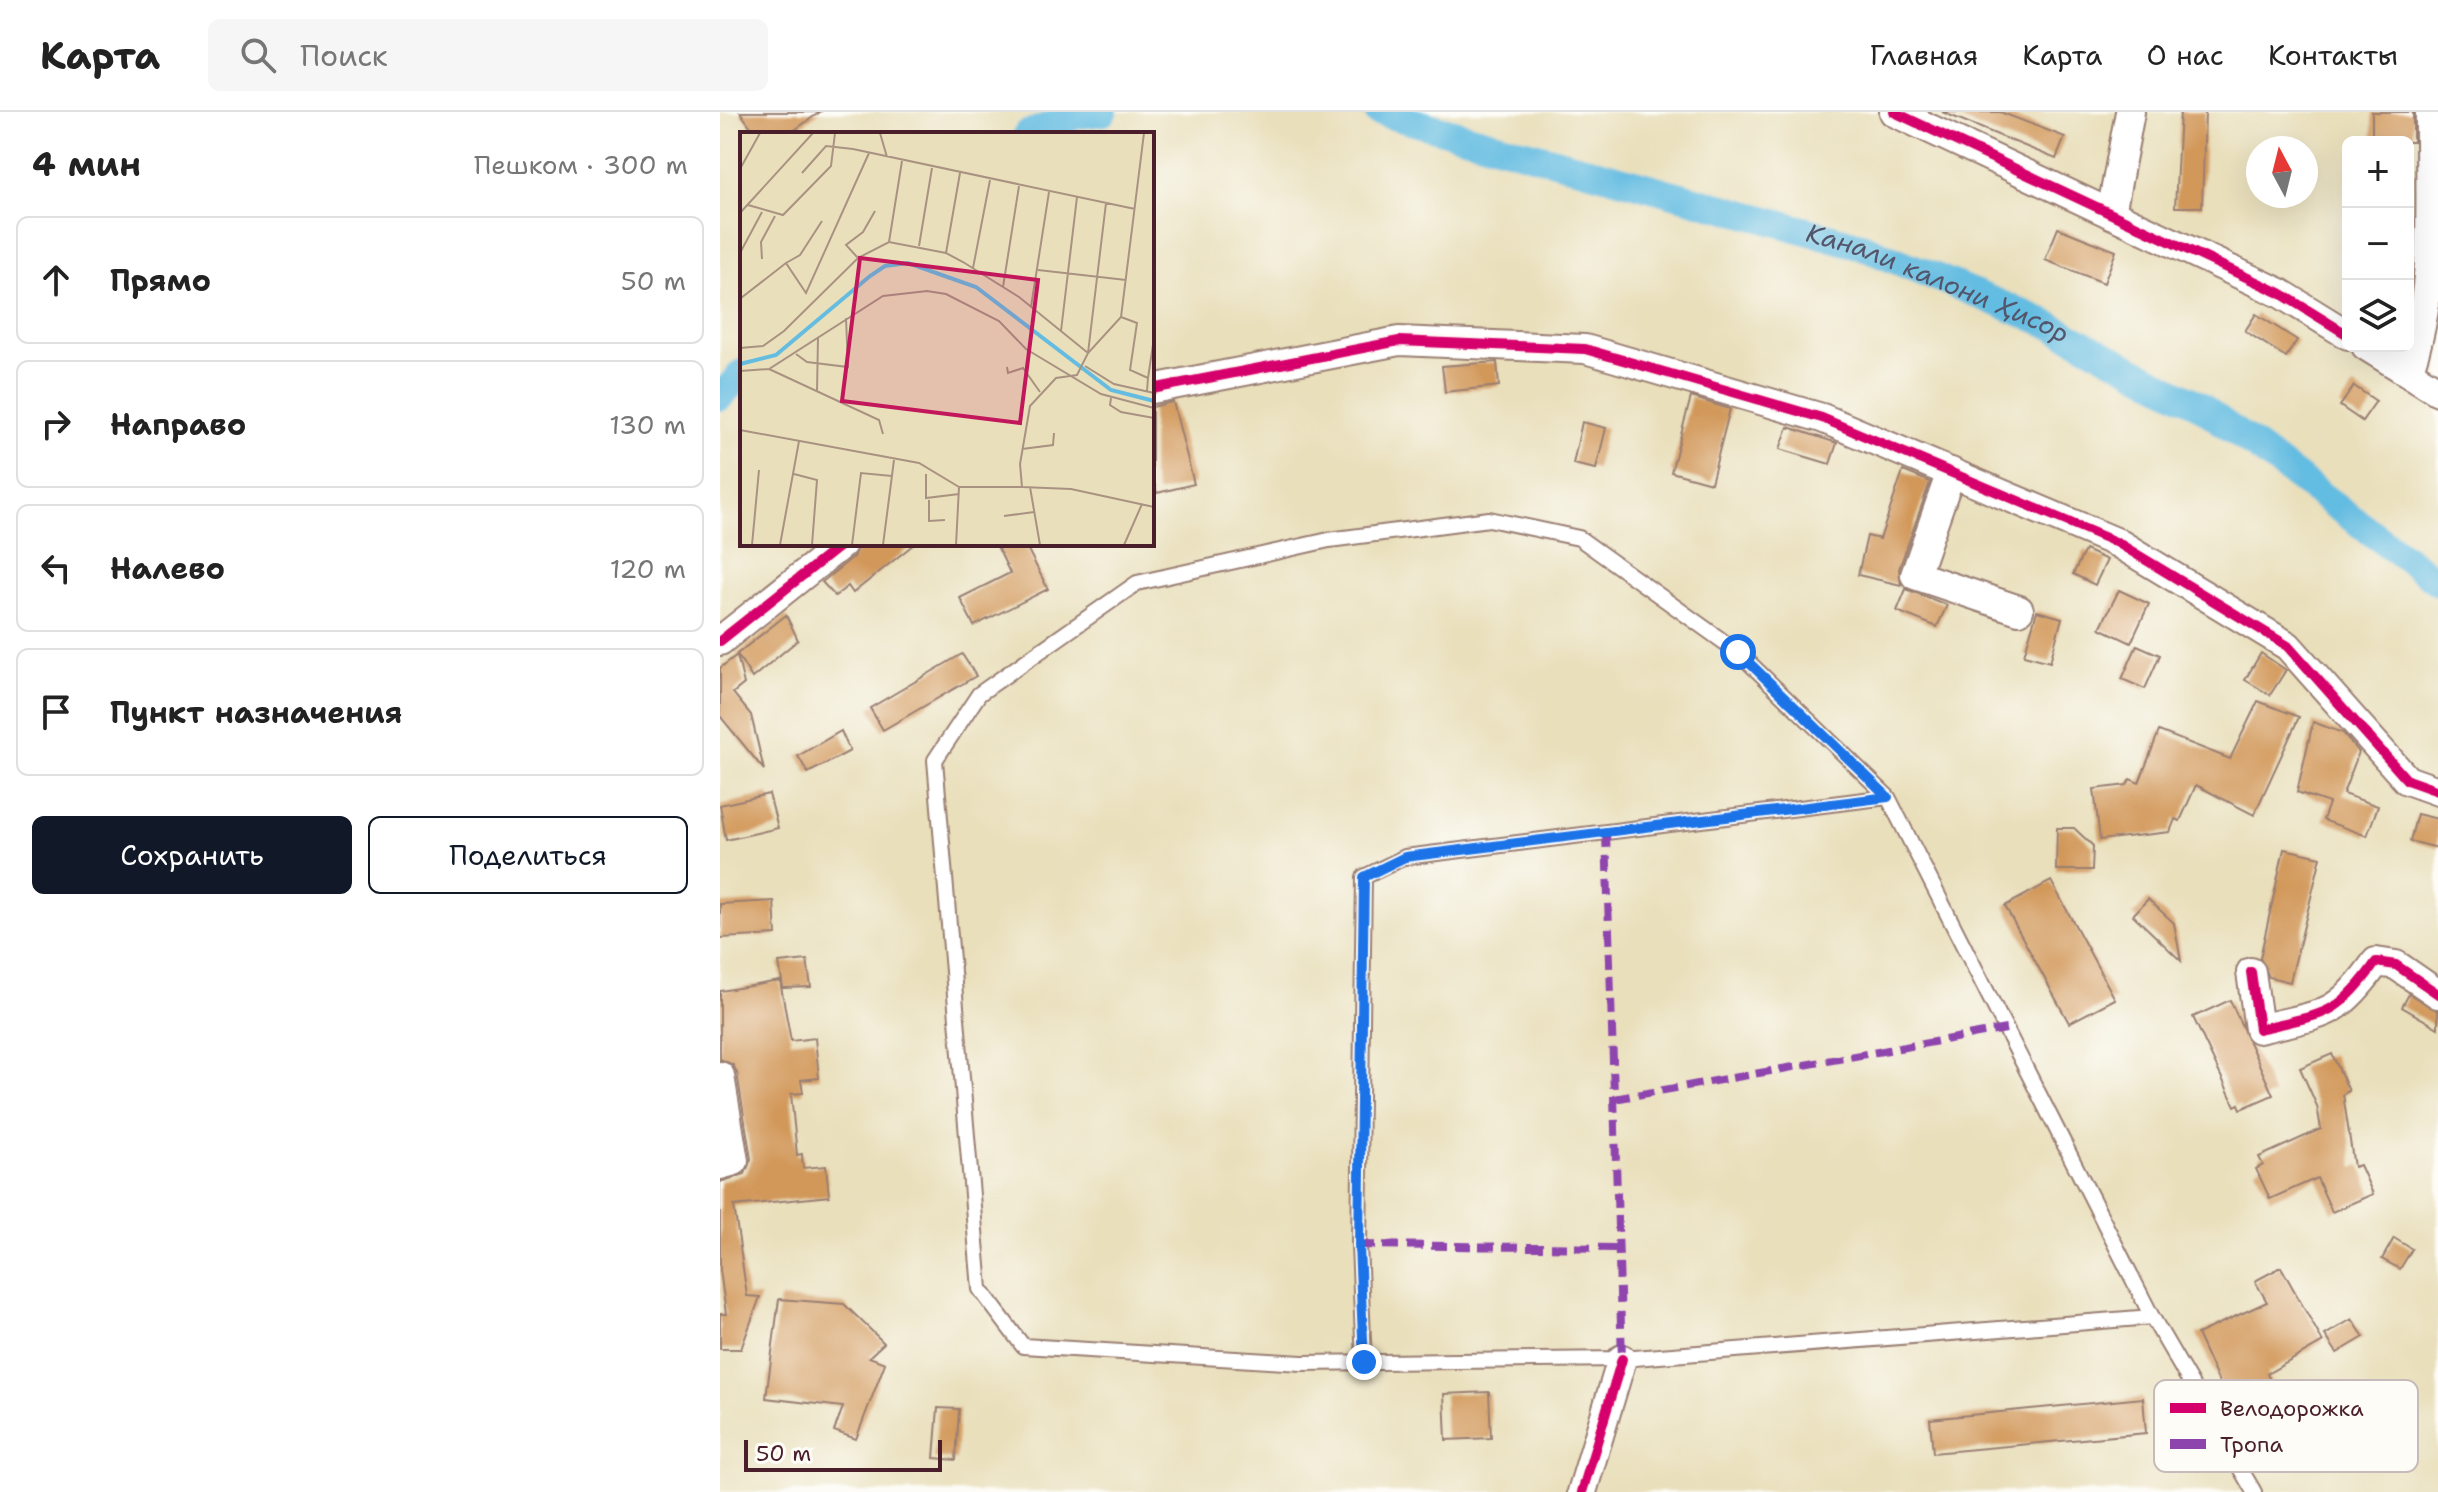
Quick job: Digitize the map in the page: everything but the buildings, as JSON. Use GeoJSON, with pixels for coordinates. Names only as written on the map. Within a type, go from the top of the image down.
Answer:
{"type":"FeatureCollection","features":[{"type":"Feature","properties":{"kind":"street"},"geometry":{"type":"LineString","coordinates":[[1894,112],[2280,293],[2342,331]]}},
{"type":"Feature","properties":{"kind":"street"},"geometry":{"type":"LineString","coordinates":[[2111,214],[2130,112]]}},
{"type":"Feature","properties":{"kind":"street"},"geometry":{"type":"LineString","coordinates":[[2408,372],[2419,343],[2429,251],[2430,112]]}},
{"type":"Feature","properties":{"kind":"street"},"geometry":{"type":"LineString","coordinates":[[1154,389],[1399,341],[1585,349],[1822,418],[2118,543],[2288,646],[2407,780],[2438,791]]}},
{"type":"Feature","properties":{"kind":"street"},"geometry":{"type":"LineString","coordinates":[[2376,352],[2438,391]]}},
{"type":"Feature","properties":{"kind":"street"},"geometry":{"type":"LineString","coordinates":[[1951,472],[1915,575],[2019,610]]}},
{"type":"Feature","properties":{"kind":"street"},"geometry":{"type":"LineString","coordinates":[[720,641],[839,546]]}},
{"type":"Feature","properties":{"kind":"street"},"geometry":{"type":"LineString","coordinates":[[2251,972],[2259,1029],[2334,1010],[2354,994],[2376,962],[2396,965],[2438,994]]}},
{"type":"Feature","properties":{"kind":"street"},"geometry":{"type":"LineString","coordinates":[[720,1076],[734,1161],[720,1165]]}},
{"type":"Feature","properties":{"kind":"street"},"geometry":{"type":"LineString","coordinates":[[1582,1492],[1622,1359]]}},
{"type":"Feature","properties":{"kind":"lane"},"geometry":{"type":"LineString","coordinates":[[2152,1317],[1622,1359],[1302,1363],[1023,1346],[980,1289],[935,760],[979,694],[1137,583],[1329,540],[1489,519],[1579,538],[1738,652],[1888,797],[2152,1317],[2189,1380]]}},
{"type":"Feature","properties":{"kind":"lane"},"geometry":{"type":"LineString","coordinates":[[1364,1362],[1359,1245],[1364,877],[1405,857],[1888,797]]}},
{"type":"Feature","properties":{"kind":"lane"},"geometry":{"type":"LineString","coordinates":[[2242,1472],[2254,1492]]}},
{"type":"Feature","properties":{"kind":"waterway","name":"Канали калони Ҳисор"},"geometry":{"type":"LineString","coordinates":[[1032,132],[1078,115],[1103,112]]}},
{"type":"Feature","properties":{"kind":"waterway","name":"Канали калони Ҳисор"},"geometry":{"type":"LineString","coordinates":[[1378,112],[1861,246],[2044,322],[2198,404],[2438,582]]}},
{"type":"Feature","properties":{"kind":"waterway","name":"Канали калони Ҳисор"},"geometry":{"type":"LineString","coordinates":[[720,397],[740,375]]}},
{"type":"Feature","properties":{"kind":"marked path"},"geometry":{"type":"LineString","coordinates":[[1606,832],[1622,1359]]}},
{"type":"Feature","properties":{"kind":"marked path"},"geometry":{"type":"LineString","coordinates":[[1614,1099],[2006,1029]]}},
{"type":"Feature","properties":{"kind":"marked path"},"geometry":{"type":"LineString","coordinates":[[1359,1245],[1619,1248]]}},
{"type":"Feature","properties":{"kind":"cycle path"},"geometry":{"type":"LineString","coordinates":[[1894,112],[2280,293],[2342,331]]}},
{"type":"Feature","properties":{"kind":"cycle path"},"geometry":{"type":"LineString","coordinates":[[1154,389],[1399,341],[1585,349],[1822,418],[2118,543],[2288,646],[2407,780],[2438,791]]}},
{"type":"Feature","properties":{"kind":"cycle path"},"geometry":{"type":"LineString","coordinates":[[720,641],[839,546]]}},
{"type":"Feature","properties":{"kind":"cycle path"},"geometry":{"type":"LineString","coordinates":[[2251,972],[2259,1029],[2326,1011],[2350,994],[2376,962],[2396,965],[2438,994]]}},
{"type":"Feature","properties":{"kind":"cycle path"},"geometry":{"type":"LineString","coordinates":[[1582,1492],[1622,1359]]}},
{"type":"Feature","properties":{"kind":"route"},"geometry":{"type":"LineString","coordinates":[[1364,1362],[1359,1245],[1364,877],[1405,857],[1888,797],[1738,652]]}}]}
